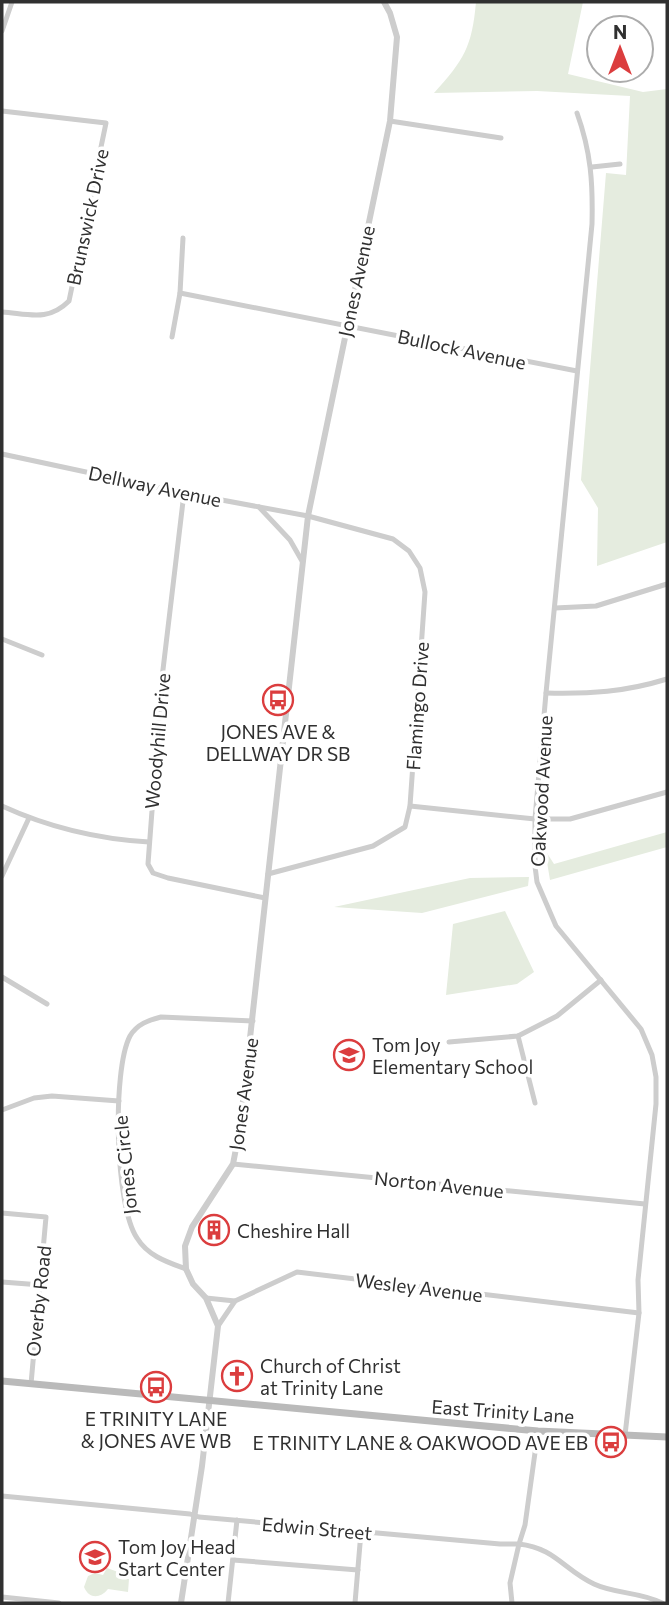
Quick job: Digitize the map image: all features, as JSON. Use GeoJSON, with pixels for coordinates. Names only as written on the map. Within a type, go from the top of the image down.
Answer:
{"type":"FeatureCollection","features":[{"type":"Feature","properties":{"kind":"main road","name":"East Trinity Lane"},"geometry":{"type":"LineString","coordinates":[[2,1381],[538,1431],[667,1437]]}},
{"type":"Feature","properties":{"kind":"street"},"geometry":{"type":"LineString","coordinates":[[2,30],[12,2]]}},
{"type":"Feature","properties":{"kind":"street","name":"Jones Avenue"},"geometry":{"type":"LineString","coordinates":[[186,1269],[185,1246],[192,1227],[233,1164],[240,1128],[308,516],[390,121],[397,37],[384,2]]}},
{"type":"Feature","properties":{"kind":"street","name":"Brunswick Drive"},"geometry":{"type":"LineString","coordinates":[[2,111],[106,123],[69,301],[58,313],[44,316],[2,312]]}},
{"type":"Feature","properties":{"kind":"street","name":"Oakwood Avenue"},"geometry":{"type":"LineString","coordinates":[[577,113],[592,167],[592,224],[546,693],[535,819],[535,866],[537,882],[556,926],[636,1021],[652,1055],[656,1077],[656,1104],[638,1280],[639,1313],[625,1434]]}},
{"type":"Feature","properties":{"kind":"street"},"geometry":{"type":"LineString","coordinates":[[390,121],[500,138]]}},
{"type":"Feature","properties":{"kind":"street"},"geometry":{"type":"LineString","coordinates":[[592,167],[620,164]]}},
{"type":"Feature","properties":{"kind":"street"},"geometry":{"type":"LineString","coordinates":[[173,337],[180,293],[183,238]]}},
{"type":"Feature","properties":{"kind":"street","name":"Bullock Avenue"},"geometry":{"type":"LineString","coordinates":[[180,293],[577,371]]}},
{"type":"Feature","properties":{"kind":"street","name":"Dellway Avenue"},"geometry":{"type":"LineString","coordinates":[[2,454],[308,516]]}},
{"type":"Feature","properties":{"kind":"street","name":"Woodyhill Drive"},"geometry":{"type":"LineString","coordinates":[[184,493],[162,678],[148,864],[153,873],[168,878],[265,898]]}},
{"type":"Feature","properties":{"kind":"street"},"geometry":{"type":"LineString","coordinates":[[259,507],[290,540],[302,561]]}},
{"type":"Feature","properties":{"kind":"street","name":"Flamingo Drive"},"geometry":{"type":"LineString","coordinates":[[268,874],[373,846],[405,827],[410,806],[425,592],[420,568],[409,551],[393,539],[308,516]]}},
{"type":"Feature","properties":{"kind":"street"},"geometry":{"type":"LineString","coordinates":[[555,608],[596,606],[667,584]]}},
{"type":"Feature","properties":{"kind":"street"},"geometry":{"type":"LineString","coordinates":[[2,639],[42,655]]}},
{"type":"Feature","properties":{"kind":"street"},"geometry":{"type":"LineString","coordinates":[[546,693],[595,694],[667,679]]}},
{"type":"Feature","properties":{"kind":"street"},"geometry":{"type":"LineString","coordinates":[[410,806],[535,819],[570,819],[667,792]]}},
{"type":"Feature","properties":{"kind":"street"},"geometry":{"type":"LineString","coordinates":[[2,806],[29,818],[108,840],[149,842]]}},
{"type":"Feature","properties":{"kind":"street"},"geometry":{"type":"LineString","coordinates":[[2,876],[29,818]]}},
{"type":"Feature","properties":{"kind":"street"},"geometry":{"type":"LineString","coordinates":[[2,977],[47,1004]]}},
{"type":"Feature","properties":{"kind":"street"},"geometry":{"type":"LineString","coordinates":[[449,1042],[518,1036],[557,1016],[601,980]]}},
{"type":"Feature","properties":{"kind":"street","name":"Jones Circle"},"geometry":{"type":"LineString","coordinates":[[186,1269],[162,1261],[149,1252],[136,1238],[125,1205],[117,1134],[125,1053],[130,1036],[139,1025],[161,1017],[253,1021]]}},
{"type":"Feature","properties":{"kind":"street"},"geometry":{"type":"LineString","coordinates":[[518,1036],[536,1104]]}},
{"type":"Feature","properties":{"kind":"street"},"geometry":{"type":"LineString","coordinates":[[2,1110],[34,1098],[52,1096],[119,1101]]}},
{"type":"Feature","properties":{"kind":"street","name":"Norton Avenue"},"geometry":{"type":"LineString","coordinates":[[233,1164],[645,1204]]}},
{"type":"Feature","properties":{"kind":"street","name":"Overby Road"},"geometry":{"type":"LineString","coordinates":[[2,1213],[46,1217],[41,1286],[33,1338],[31,1384]]}},
{"type":"Feature","properties":{"kind":"street"},"geometry":{"type":"LineString","coordinates":[[186,1269],[193,1284],[206,1297],[218,1326]]}},
{"type":"Feature","properties":{"kind":"street","name":"Wesley Avenue"},"geometry":{"type":"LineString","coordinates":[[235,1301],[297,1272],[639,1313]]}},
{"type":"Feature","properties":{"kind":"street"},"geometry":{"type":"LineString","coordinates":[[2,1282],[41,1286]]}},
{"type":"Feature","properties":{"kind":"street"},"geometry":{"type":"LineString","coordinates":[[181,1603],[210,1402],[218,1326],[235,1301],[206,1297]]}},
{"type":"Feature","properties":{"kind":"street"},"geometry":{"type":"LineString","coordinates":[[512,1603],[510,1583],[525,1525],[538,1431]]}},
{"type":"Feature","properties":{"kind":"street","name":"Edwin Street"},"geometry":{"type":"LineString","coordinates":[[2,1496],[361,1532],[534,1546],[549,1552],[595,1585],[662,1603]]}},
{"type":"Feature","properties":{"kind":"street"},"geometry":{"type":"LineString","coordinates":[[228,1603],[237,1520]]}},
{"type":"Feature","properties":{"kind":"street"},"geometry":{"type":"LineString","coordinates":[[355,1603],[361,1532]]}},
{"type":"Feature","properties":{"kind":"street"},"geometry":{"type":"LineString","coordinates":[[233,1560],[358,1570]]}},
{"type":"Feature","properties":{"kind":"street"},"geometry":{"type":"LineString","coordinates":[[2,1597],[60,1603]]}},
{"type":"Feature","properties":{"kind":"shaded area"},"geometry":{"type":"Polygon","coordinates":[[[476,2],[583,2],[568,74],[585,78],[585,84],[610,84],[643,92],[667,89],[667,542],[597,566],[598,508],[581,480],[606,173],[626,175],[630,96],[537,91],[434,93],[459,62],[472,31],[476,2]]]}},
{"type":"Feature","properties":{"kind":"shaded area"},"geometry":{"type":"Polygon","coordinates":[[[667,832],[667,847],[550,880],[545,850],[554,864],[667,832]]]}},
{"type":"Feature","properties":{"kind":"shaded area"},"geometry":{"type":"Polygon","coordinates":[[[529,877],[528,886],[422,913],[334,907],[470,878],[529,877]]]}},
{"type":"Feature","properties":{"kind":"shaded area"},"geometry":{"type":"Polygon","coordinates":[[[505,911],[534,972],[517,984],[446,995],[453,924],[505,911]]]}},
{"type":"Feature","properties":{"kind":"shaded area"},"geometry":{"type":"Polygon","coordinates":[[[107,1568],[118,1572],[123,1579],[129,1579],[128,1592],[108,1589],[102,1595],[92,1596],[86,1591],[84,1587],[88,1576],[95,1573],[103,1575],[107,1568]]]}},
{"type":"Feature","properties":{"kind":"place","name":"JONES AVE & DELLWAY DR SB"},"geometry":{"type":"Point","coordinates":[278,700]}},
{"type":"Feature","properties":{"kind":"place","name":"Tom Joy Elementary School"},"geometry":{"type":"Point","coordinates":[349,1055]}},
{"type":"Feature","properties":{"kind":"place","name":"Cheshire Hall"},"geometry":{"type":"Point","coordinates":[214,1230]}},
{"type":"Feature","properties":{"kind":"place","name":"Church of Christ at Trinity Lane"},"geometry":{"type":"Point","coordinates":[237,1376]}},
{"type":"Feature","properties":{"kind":"place","name":"E TRINITY LANE & JONES AVE WB"},"geometry":{"type":"Point","coordinates":[156,1387]}},
{"type":"Feature","properties":{"kind":"place","name":"E TRINITY LANE & OAKWOOD AVE EB"},"geometry":{"type":"Point","coordinates":[611,1442]}},
{"type":"Feature","properties":{"kind":"place","name":"Tom Joy Head Start Center"},"geometry":{"type":"Point","coordinates":[95,1557]}}]}
